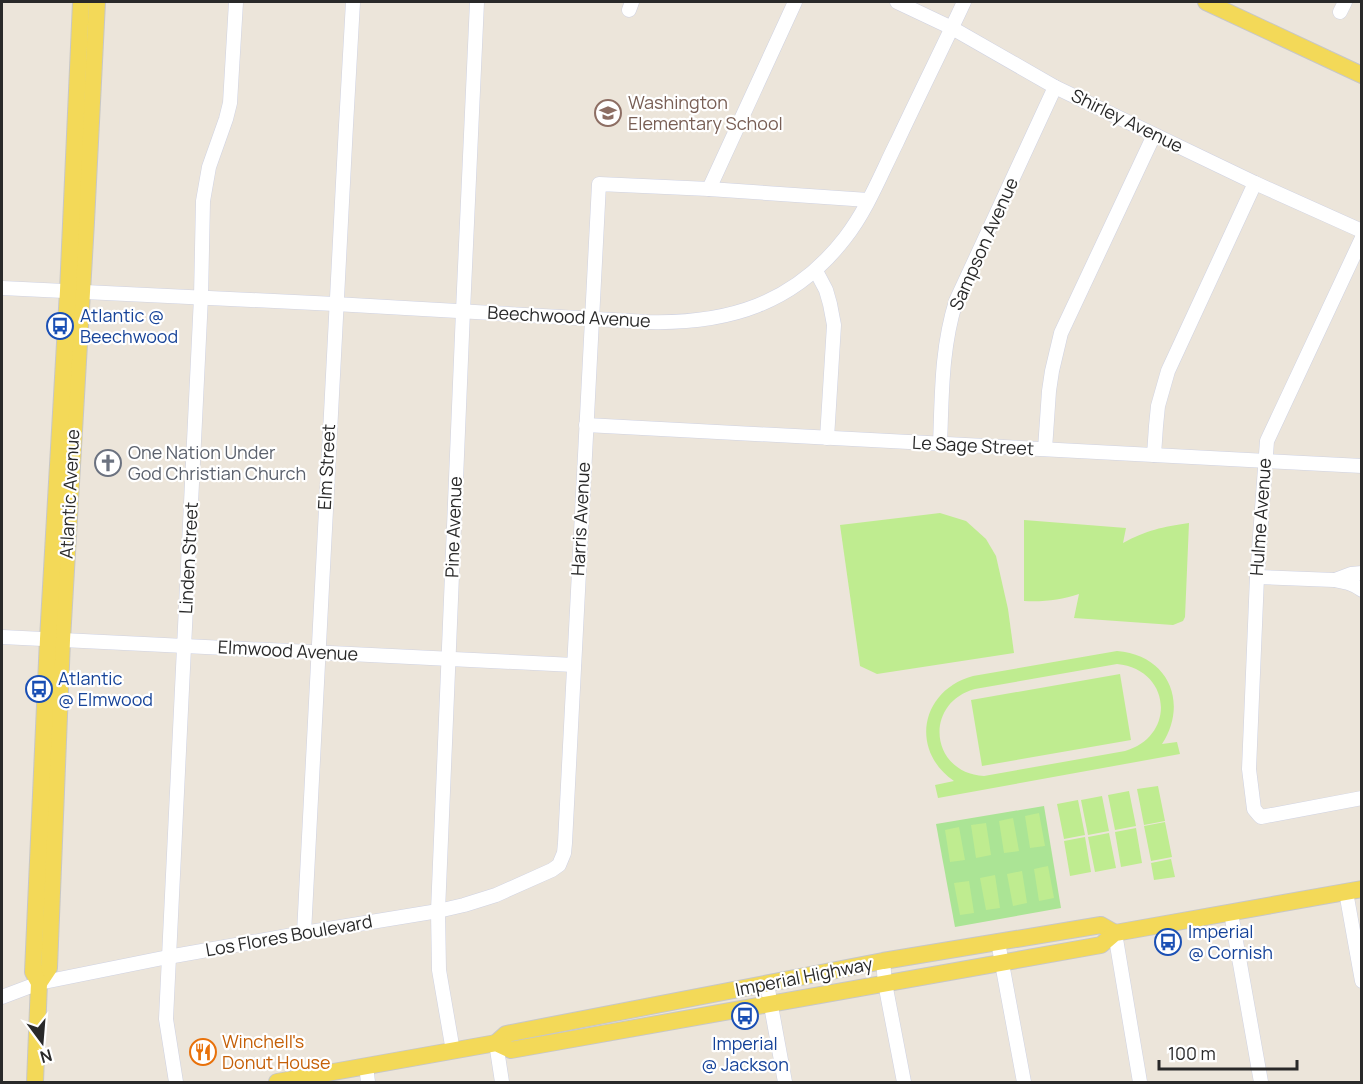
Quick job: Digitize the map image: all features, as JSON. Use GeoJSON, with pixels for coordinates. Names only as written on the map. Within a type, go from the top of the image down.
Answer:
{"type":"FeatureCollection","features":[{"type":"Feature","properties":{"kind":"main road","name":"Atlantic Avenue"},"geometry":{"type":"LineString","coordinates":[[35,1083],[39,983],[49,968],[55,639],[74,292],[81,2]]}},
{"type":"Feature","properties":{"kind":"main road","name":"Atlantic Avenue"},"geometry":{"type":"LineString","coordinates":[[74,292],[86,222],[97,2]]}},
{"type":"Feature","properties":{"kind":"main road"},"geometry":{"type":"LineString","coordinates":[[1206,2],[1362,75]]}},
{"type":"Feature","properties":{"kind":"main road","name":"Imperial Highway"},"geometry":{"type":"LineString","coordinates":[[496,1043],[511,1050],[1101,945],[1115,933],[1354,891]]}},
{"type":"Feature","properties":{"kind":"main road","name":"Imperial Highway"},"geometry":{"type":"LineString","coordinates":[[277,1083],[367,1074],[453,1051],[496,1043],[506,1034],[883,961],[1101,925],[1115,933]]}},
{"type":"Feature","properties":{"kind":"street","name":"Linden Street"},"geometry":{"type":"LineString","coordinates":[[176,1083],[166,1019],[201,297],[202,201],[209,167],[230,103],[236,2]]}},
{"type":"Feature","properties":{"kind":"street","name":"Elm Street"},"geometry":{"type":"LineString","coordinates":[[304,933],[335,304],[353,2]]}},
{"type":"Feature","properties":{"kind":"street","name":"Pine Avenue"},"geometry":{"type":"LineString","coordinates":[[453,1051],[439,970],[438,911],[477,2]]}},
{"type":"Feature","properties":{"kind":"street"},"geometry":{"type":"LineString","coordinates":[[795,2],[709,189],[868,200]]}},
{"type":"Feature","properties":{"kind":"street","name":"Shirley Avenue"},"geometry":{"type":"LineString","coordinates":[[897,2],[951,28],[1055,87],[1255,183],[1362,231]]}},
{"type":"Feature","properties":{"kind":"street","name":"Beechwood Avenue"},"geometry":{"type":"LineString","coordinates":[[2,288],[678,322],[703,320],[755,307],[796,286],[816,271],[846,238],[868,200],[964,2]]}},
{"type":"Feature","properties":{"kind":"street","name":"Sampson Avenue"},"geometry":{"type":"LineString","coordinates":[[940,445],[943,362],[953,310],[1055,87]]}},
{"type":"Feature","properties":{"kind":"street"},"geometry":{"type":"LineString","coordinates":[[1045,449],[1048,391],[1061,333],[1154,135]]}},
{"type":"Feature","properties":{"kind":"street"},"geometry":{"type":"LineString","coordinates":[[1154,455],[1158,406],[1167,371],[1255,183]]}},
{"type":"Feature","properties":{"kind":"street","name":"Harris Avenue"},"geometry":{"type":"LineString","coordinates":[[564,853],[599,184],[709,189]]}},
{"type":"Feature","properties":{"kind":"street","name":"Hulme Avenue"},"geometry":{"type":"LineString","coordinates":[[1362,238],[1267,441],[1257,577],[1249,769],[1254,809],[1259,815],[1265,817],[1362,798]]}},
{"type":"Feature","properties":{"kind":"street"},"geometry":{"type":"LineString","coordinates":[[816,271],[826,290],[834,325],[827,438]]}},
{"type":"Feature","properties":{"kind":"street","name":"Le Sage Street"},"geometry":{"type":"LineString","coordinates":[[585,425],[1362,466]]}},
{"type":"Feature","properties":{"kind":"street"},"geometry":{"type":"LineString","coordinates":[[1334,580],[1362,573]]}},
{"type":"Feature","properties":{"kind":"street"},"geometry":{"type":"LineString","coordinates":[[1257,577],[1334,580],[1346,582],[1362,590]]}},
{"type":"Feature","properties":{"kind":"street","name":"Elmwood Avenue"},"geometry":{"type":"LineString","coordinates":[[2,637],[574,665]]}},
{"type":"Feature","properties":{"kind":"street","name":"Los Flores Boulevard"},"geometry":{"type":"LineString","coordinates":[[2,997],[39,983],[168,957],[464,905],[496,895],[544,875],[559,865],[564,853]]}},
{"type":"Feature","properties":{"kind":"street"},"geometry":{"type":"LineString","coordinates":[[1354,891],[1362,981]]}},
{"type":"Feature","properties":{"kind":"street"},"geometry":{"type":"LineString","coordinates":[[1231,913],[1261,1083]]}},
{"type":"Feature","properties":{"kind":"street"},"geometry":{"type":"LineString","coordinates":[[1115,933],[1140,1083]]}},
{"type":"Feature","properties":{"kind":"street"},"geometry":{"type":"LineString","coordinates":[[999,942],[1024,1083]]}},
{"type":"Feature","properties":{"kind":"street"},"geometry":{"type":"LineString","coordinates":[[883,961],[904,1083]]}},
{"type":"Feature","properties":{"kind":"street"},"geometry":{"type":"LineString","coordinates":[[767,984],[785,1083]]}},
{"type":"Feature","properties":{"kind":"street"},"geometry":{"type":"LineString","coordinates":[[496,1043],[502,1083]]}},
{"type":"Feature","properties":{"kind":"green space"},"geometry":{"type":"Polygon","coordinates":[[[940,513],[966,521],[986,539],[996,556],[1008,609],[1014,653],[877,674],[860,666],[840,525],[940,513]]]}},
{"type":"Feature","properties":{"kind":"green space"},"geometry":{"type":"Polygon","coordinates":[[[1024,520],[1126,528],[1123,543],[1155,530],[1189,523],[1183,621],[1173,625],[1074,618],[1079,594],[1052,600],[1024,601],[1024,520]]]}},
{"type":"Feature","properties":{"kind":"green space"},"geometry":{"type":"Polygon","coordinates":[[[1117,651],[1135,654],[1149,661],[1161,671],[1169,683],[1174,712],[1170,728],[1162,744],[1177,742],[1180,754],[938,798],[935,785],[954,781],[940,768],[931,753],[927,738],[927,722],[932,707],[942,694],[955,683],[973,676],[1117,651]],[[1117,664],[975,689],[958,697],[947,708],[941,722],[940,737],[944,751],[952,763],[966,772],[984,776],[1125,751],[1142,743],[1153,732],[1160,718],[1161,704],[1157,690],[1148,678],[1135,669],[1117,664]]]}},
{"type":"Feature","properties":{"kind":"green space"},"geometry":{"type":"Polygon","coordinates":[[[1120,674],[1131,740],[982,766],[971,700],[1120,674]]]}},
{"type":"Feature","properties":{"kind":"green space"},"geometry":{"type":"Polygon","coordinates":[[[1158,786],[1165,821],[1144,825],[1137,789],[1158,786]]]}},
{"type":"Feature","properties":{"kind":"green space"},"geometry":{"type":"Polygon","coordinates":[[[1129,791],[1136,826],[1115,830],[1108,795],[1129,791]]]}},
{"type":"Feature","properties":{"kind":"green space"},"geometry":{"type":"Polygon","coordinates":[[[1102,796],[1109,831],[1088,835],[1081,800],[1102,796]]]}},
{"type":"Feature","properties":{"kind":"green space"},"geometry":{"type":"Polygon","coordinates":[[[1078,800],[1085,835],[1064,839],[1057,804],[1078,800]]]}},
{"type":"Feature","properties":{"kind":"green space"},"geometry":{"type":"Polygon","coordinates":[[[1044,806],[1061,908],[955,927],[936,824],[1044,806]]]}},
{"type":"Feature","properties":{"kind":"green space"},"geometry":{"type":"Polygon","coordinates":[[[1039,813],[1045,846],[1030,848],[1025,816],[1039,813]]]}},
{"type":"Feature","properties":{"kind":"green space"},"geometry":{"type":"Polygon","coordinates":[[[1013,818],[1019,851],[1004,853],[999,821],[1013,818]]]}},
{"type":"Feature","properties":{"kind":"green space"},"geometry":{"type":"Polygon","coordinates":[[[1165,822],[1172,857],[1151,861],[1144,826],[1165,822]]]}},
{"type":"Feature","properties":{"kind":"green space"},"geometry":{"type":"Polygon","coordinates":[[[986,823],[991,855],[976,858],[971,825],[986,823]]]}},
{"type":"Feature","properties":{"kind":"green space"},"geometry":{"type":"Polygon","coordinates":[[[959,827],[965,860],[950,862],[945,830],[959,827]]]}},
{"type":"Feature","properties":{"kind":"green space"},"geometry":{"type":"Polygon","coordinates":[[[1136,828],[1142,863],[1121,867],[1115,832],[1136,828]]]}},
{"type":"Feature","properties":{"kind":"green space"},"geometry":{"type":"Polygon","coordinates":[[[1109,833],[1116,868],[1095,872],[1088,837],[1109,833]]]}},
{"type":"Feature","properties":{"kind":"green space"},"geometry":{"type":"Polygon","coordinates":[[[1085,837],[1091,872],[1070,876],[1064,841],[1085,837]]]}},
{"type":"Feature","properties":{"kind":"green space"},"geometry":{"type":"Polygon","coordinates":[[[1171,859],[1175,877],[1154,880],[1151,863],[1171,859]]]}},
{"type":"Feature","properties":{"kind":"green space"},"geometry":{"type":"Polygon","coordinates":[[[1048,866],[1054,898],[1039,901],[1034,869],[1048,866]]]}},
{"type":"Feature","properties":{"kind":"green space"},"geometry":{"type":"Polygon","coordinates":[[[1022,871],[1027,903],[1013,906],[1007,874],[1022,871]]]}},
{"type":"Feature","properties":{"kind":"green space"},"geometry":{"type":"Polygon","coordinates":[[[995,875],[1000,908],[986,910],[980,878],[995,875]]]}},
{"type":"Feature","properties":{"kind":"green space"},"geometry":{"type":"Polygon","coordinates":[[[969,881],[974,913],[960,915],[954,883],[969,881]]]}},
{"type":"Feature","properties":{"kind":"place","name":"Washington Elementary School"},"geometry":{"type":"Point","coordinates":[608,113]}},
{"type":"Feature","properties":{"kind":"place","name":"Atlantic @ Beechwood"},"geometry":{"type":"Point","coordinates":[60,326]}},
{"type":"Feature","properties":{"kind":"place","name":"One Nation Under God Christian Church"},"geometry":{"type":"Point","coordinates":[108,463]}},
{"type":"Feature","properties":{"kind":"place","name":"Atlantic @ Elmwood"},"geometry":{"type":"Point","coordinates":[39,689]}},
{"type":"Feature","properties":{"kind":"place","name":"Imperial @ Cornish"},"geometry":{"type":"Point","coordinates":[1168,942]}},
{"type":"Feature","properties":{"kind":"place","name":"Imperial @ Jackson"},"geometry":{"type":"Point","coordinates":[745,1016]}},
{"type":"Feature","properties":{"kind":"place","name":"Winchell's Donut House"},"geometry":{"type":"Point","coordinates":[203,1052]}}]}
